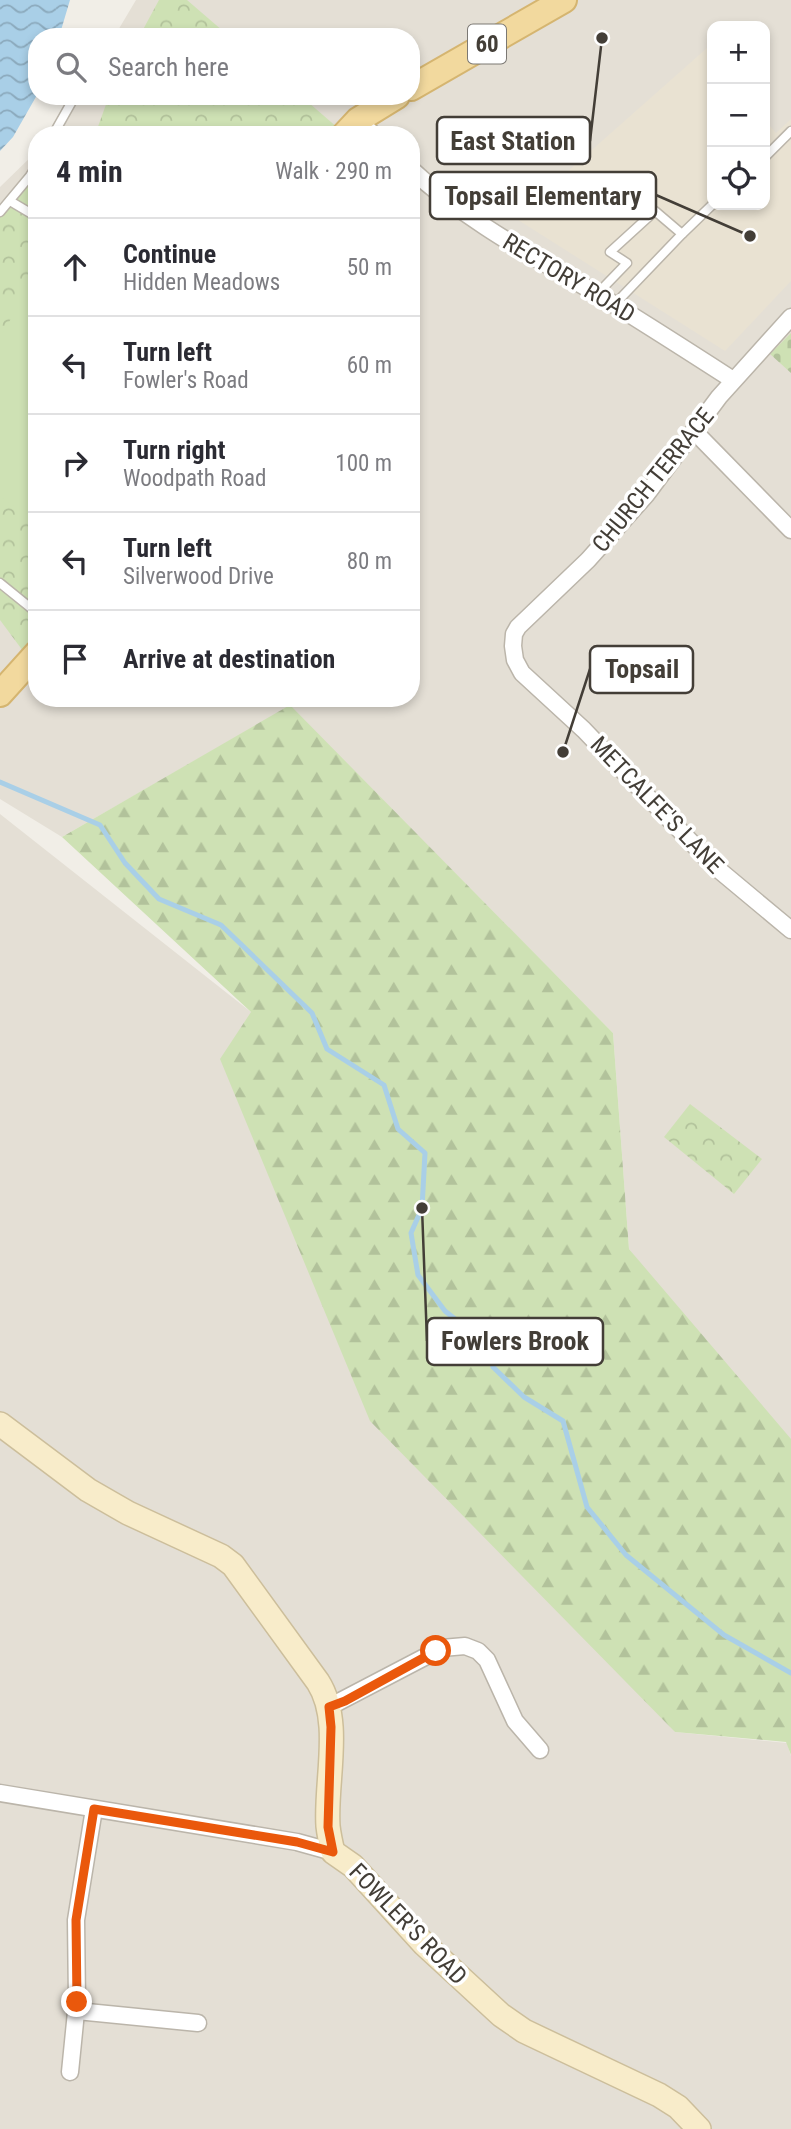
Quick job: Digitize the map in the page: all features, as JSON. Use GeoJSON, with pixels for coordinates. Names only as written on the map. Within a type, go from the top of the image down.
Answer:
{"type":"FeatureCollection","features":[{"type":"Feature","properties":{"kind":"main road","name":"60"},"geometry":{"type":"LineString","coordinates":[[420,83],[564,0]]}},
{"type":"Feature","properties":{"kind":"main road"},"geometry":{"type":"LineString","coordinates":[[363,126],[387,105]]}},
{"type":"Feature","properties":{"kind":"main road"},"geometry":{"type":"LineString","coordinates":[[0,694],[28,663]]}},
{"type":"Feature","properties":{"kind":"street","name":"RECTORY ROAD"},"geometry":{"type":"LineString","coordinates":[[420,177],[501,238],[597,294],[733,380]]}},
{"type":"Feature","properties":{"kind":"street","name":"CHURCH TERRACE"},"geometry":{"type":"LineString","coordinates":[[513,640],[514,634],[524,621],[588,560],[646,495],[733,380],[791,317]]}},
{"type":"Feature","properties":{"kind":"street"},"geometry":{"type":"LineString","coordinates":[[694,431],[791,530]]}},
{"type":"Feature","properties":{"kind":"street","name":"METCALFE'S LANE"},"geometry":{"type":"LineString","coordinates":[[513,640],[515,660],[522,673],[598,744],[713,865],[791,930]]}},
{"type":"Feature","properties":{"kind":"street","name":"FOWLER'S ROAD"},"geometry":{"type":"LineString","coordinates":[[0,1424],[88,1490],[128,1513],[229,1561],[318,1682],[329,1707],[331,1727],[328,1827],[333,1852],[353,1866],[424,1944],[501,2015],[524,2031],[659,2095],[678,2107],[699,2129]]}},
{"type":"Feature","properties":{"kind":"street"},"geometry":{"type":"LineString","coordinates":[[329,1707],[442,1648],[465,1646],[478,1651],[487,1660],[515,1721],[540,1750]]}},
{"type":"Feature","properties":{"kind":"street"},"geometry":{"type":"LineString","coordinates":[[0,1793],[297,1842],[333,1852]]}},
{"type":"Feature","properties":{"kind":"street"},"geometry":{"type":"LineString","coordinates":[[70,2072],[76,2011],[76,1920],[94,1809]]}},
{"type":"Feature","properties":{"kind":"street"},"geometry":{"type":"LineString","coordinates":[[76,2011],[198,2023]]}},
{"type":"Feature","properties":{"kind":"lane"},"geometry":{"type":"LineString","coordinates":[[58,126],[70,105]]}},
{"type":"Feature","properties":{"kind":"lane"},"geometry":{"type":"LineString","coordinates":[[770,152],[791,131]]}},
{"type":"Feature","properties":{"kind":"lane"},"geometry":{"type":"LineString","coordinates":[[0,212],[28,176]]}},
{"type":"Feature","properties":{"kind":"lane"},"geometry":{"type":"LineString","coordinates":[[10,201],[28,212]]}},
{"type":"Feature","properties":{"kind":"lane"},"geometry":{"type":"LineString","coordinates":[[614,305],[707,210]]}},
{"type":"Feature","properties":{"kind":"lane"},"geometry":{"type":"LineString","coordinates":[[597,294],[627,263],[610,252],[655,211],[682,234]]}},
{"type":"Feature","properties":{"kind":"lane"},"geometry":{"type":"LineString","coordinates":[[0,583],[28,606]]}},
{"type":"Feature","properties":{"kind":"shaded area"},"geometry":{"type":"Polygon","coordinates":[[[136,0],[791,0],[791,1455],[629,1249],[613,1033],[291,707],[420,707],[420,126],[59,126],[71,105],[420,105],[420,28],[119,28],[136,0]]]}},
{"type":"Feature","properties":{"kind":"shaded area"},"geometry":{"type":"Polygon","coordinates":[[[707,48],[707,210],[770,210],[770,126],[776,133],[791,119],[791,281],[725,351],[515,218],[707,48]]]}},
{"type":"Feature","properties":{"kind":"shaded area"},"geometry":{"type":"Polygon","coordinates":[[[28,160],[28,707],[288,707],[62,837],[0,799],[0,187],[28,160]]]}},
{"type":"Feature","properties":{"kind":"shaded area"},"geometry":{"type":"Polygon","coordinates":[[[0,814],[251,1012],[675,1732],[787,1743],[791,1756],[791,2129],[0,2129],[0,814]]]}},
{"type":"Feature","properties":{"kind":"green space"},"geometry":{"type":"Polygon","coordinates":[[[159,0],[187,0],[220,28],[144,28],[159,0]]]}},
{"type":"Feature","properties":{"kind":"green space"},"geometry":{"type":"Polygon","coordinates":[[[106,105],[311,105],[336,126],[98,126],[106,105]]]}},
{"type":"Feature","properties":{"kind":"green space"},"geometry":{"type":"Polygon","coordinates":[[[28,184],[28,644],[23,651],[0,620],[0,214],[28,184]]]}},
{"type":"Feature","properties":{"kind":"green space"},"geometry":{"type":"Polygon","coordinates":[[[28,290],[28,514],[0,497],[0,337],[28,290]]]}},
{"type":"Feature","properties":{"kind":"green space"},"geometry":{"type":"Polygon","coordinates":[[[791,333],[791,373],[770,354],[791,333]]]}},
{"type":"Feature","properties":{"kind":"green space"},"geometry":{"type":"Polygon","coordinates":[[[287,707],[292,707],[613,1033],[629,1249],[791,1439],[791,1755],[786,1742],[675,1732],[370,1421],[220,1059],[251,1012],[62,837],[287,707]]]}},
{"type":"Feature","properties":{"kind":"green space"},"geometry":{"type":"Polygon","coordinates":[[[690,1104],[762,1159],[734,1194],[664,1137],[690,1104]]]}},
{"type":"Feature","properties":{"kind":"water"},"geometry":{"type":"Polygon","coordinates":[[[0,0],[70,0],[62,28],[28,28],[28,105],[31,105],[13,137],[0,151],[0,0]]]}},
{"type":"Feature","properties":{"kind":"waterway"},"geometry":{"type":"LineString","coordinates":[[0,782],[100,825],[125,863],[159,899],[221,925],[312,1013],[327,1049],[384,1085],[398,1129],[425,1153],[422,1208],[411,1233],[418,1275],[445,1311],[488,1345],[493,1367],[524,1397],[563,1421],[587,1507],[626,1555],[724,1635],[791,1673]]}},
{"type":"Feature","properties":{"kind":"place","name":"East Station"},"geometry":{"type":"Point","coordinates":[602,38]}},
{"type":"Feature","properties":{"kind":"place","name":"Topsail Elementary"},"geometry":{"type":"Point","coordinates":[750,236]}},
{"type":"Feature","properties":{"kind":"place","name":"Topsail"},"geometry":{"type":"Point","coordinates":[563,752]}},
{"type":"Feature","properties":{"kind":"place","name":"Fowlers Brook"},"geometry":{"type":"Point","coordinates":[422,1208]}},
{"type":"Feature","properties":{"kind":"route"},"geometry":{"type":"LineString","coordinates":[[77,2002],[76,1920],[94,1809],[297,1842],[333,1852],[328,1827],[331,1727],[329,1707],[338,1705],[436,1651]]}}]}
